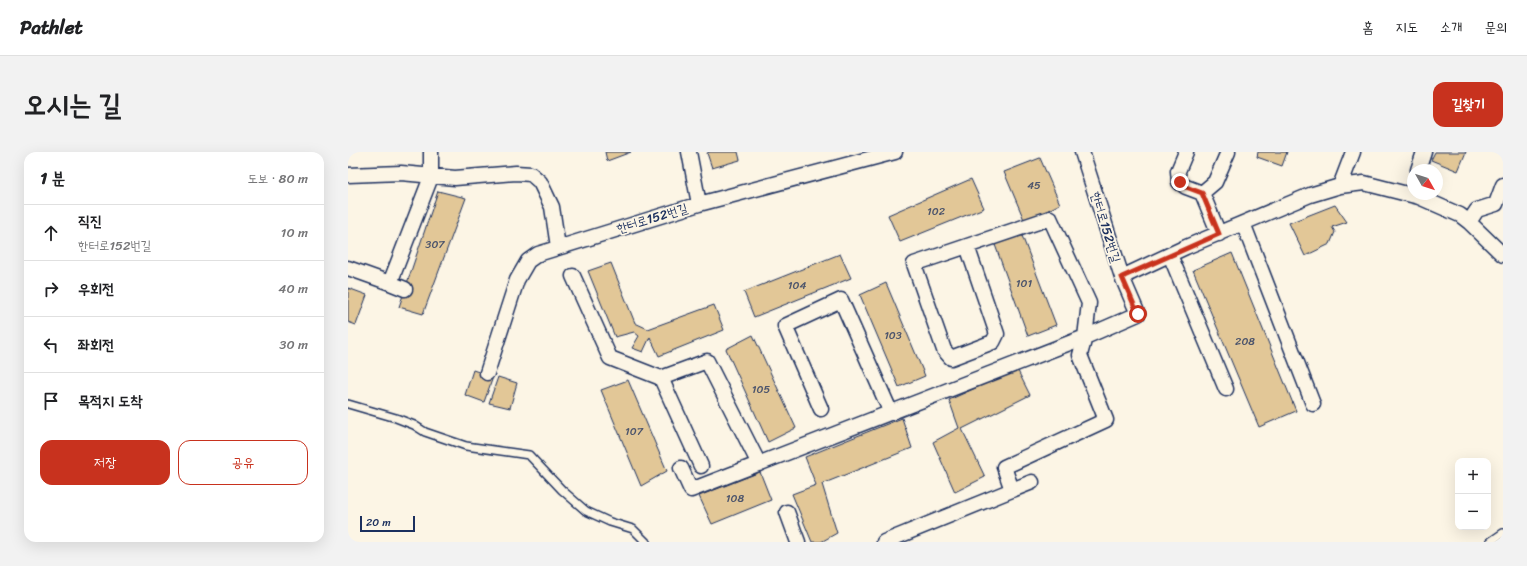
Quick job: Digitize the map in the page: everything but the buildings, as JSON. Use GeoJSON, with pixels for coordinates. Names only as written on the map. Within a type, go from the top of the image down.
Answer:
{"type":"FeatureCollection","features":[{"type":"Feature","properties":{"kind":"street"},"geometry":{"type":"LineString","coordinates":[[390,283],[431,176],[431,152]]}},
{"type":"Feature","properties":{"kind":"street"},"geometry":{"type":"LineString","coordinates":[[688,152],[699,204]]}},
{"type":"Feature","properties":{"kind":"street","name":"한터로152번길"},"geometry":{"type":"LineString","coordinates":[[486,373],[517,280],[528,261],[538,254],[699,204],[895,152]]}},
{"type":"Feature","properties":{"kind":"street","name":"한터로152번길"},"geometry":{"type":"LineString","coordinates":[[1082,152],[1122,277],[1138,314],[1085,337]]}},
{"type":"Feature","properties":{"kind":"street"},"geometry":{"type":"LineString","coordinates":[[1186,152],[1178,171],[1180,182],[1186,187],[1202,193],[1219,234]]}},
{"type":"Feature","properties":{"kind":"street"},"geometry":{"type":"LineString","coordinates":[[1202,193],[1215,182],[1228,152]]}},
{"type":"Feature","properties":{"kind":"street"},"geometry":{"type":"LineString","coordinates":[[1340,186],[1353,152]]}},
{"type":"Feature","properties":{"kind":"street"},"geometry":{"type":"LineString","coordinates":[[1420,164],[1424,152]]}},
{"type":"Feature","properties":{"kind":"street"},"geometry":{"type":"LineString","coordinates":[[348,175],[401,173],[455,178],[510,173],[531,174],[540,182],[552,207],[558,247]]}},
{"type":"Feature","properties":{"kind":"street"},"geometry":{"type":"LineString","coordinates":[[1122,277],[1310,195],[1340,186],[1364,183],[1407,189]]}},
{"type":"Feature","properties":{"kind":"street"},"geometry":{"type":"LineString","coordinates":[[1469,222],[1477,210],[1496,204],[1503,185]]}},
{"type":"Feature","properties":{"kind":"street"},"geometry":{"type":"LineString","coordinates":[[1430,200],[1460,215],[1503,255]]}},
{"type":"Feature","properties":{"kind":"street"},"geometry":{"type":"LineString","coordinates":[[967,246],[998,334],[993,342],[951,358],[944,350],[914,264],[967,246],[1050,218],[1089,303],[1085,337],[1080,355],[1106,420],[1004,467],[1012,490]]}},
{"type":"Feature","properties":{"kind":"street"},"geometry":{"type":"LineString","coordinates":[[1243,224],[1313,404]]}},
{"type":"Feature","properties":{"kind":"street"},"geometry":{"type":"LineString","coordinates":[[1170,255],[1226,390]]}},
{"type":"Feature","properties":{"kind":"street"},"geometry":{"type":"LineString","coordinates":[[348,268],[405,289]]}},
{"type":"Feature","properties":{"kind":"street"},"geometry":{"type":"LineString","coordinates":[[573,276],[610,358],[661,378],[707,361],[759,464]]}},
{"type":"Feature","properties":{"kind":"street"},"geometry":{"type":"LineString","coordinates":[[821,409],[785,326],[841,300],[891,413]]}},
{"type":"Feature","properties":{"kind":"street"},"geometry":{"type":"LineString","coordinates":[[681,468],[691,490],[1085,337]]}},
{"type":"Feature","properties":{"kind":"street"},"geometry":{"type":"LineString","coordinates":[[661,378],[701,466]]}},
{"type":"Feature","properties":{"kind":"street"},"geometry":{"type":"LineString","coordinates":[[884,542],[1032,482]]}},
{"type":"Feature","properties":{"kind":"street"},"geometry":{"type":"LineString","coordinates":[[787,512],[798,542]]}},
{"type":"Feature","properties":{"kind":"lane"},"geometry":{"type":"LineString","coordinates":[[348,404],[396,418],[414,425],[425,432],[466,446],[529,455],[562,490],[586,511],[610,522],[633,529],[646,542]]}},
{"type":"Feature","properties":{"kind":"lane"},"geometry":{"type":"LineString","coordinates":[[1490,542],[1503,533]]}},
{"type":"Feature","properties":{"kind":"route"},"geometry":{"type":"LineString","coordinates":[[1138,314],[1122,277],[1219,234],[1202,193],[1186,187],[1180,182]]}}]}
